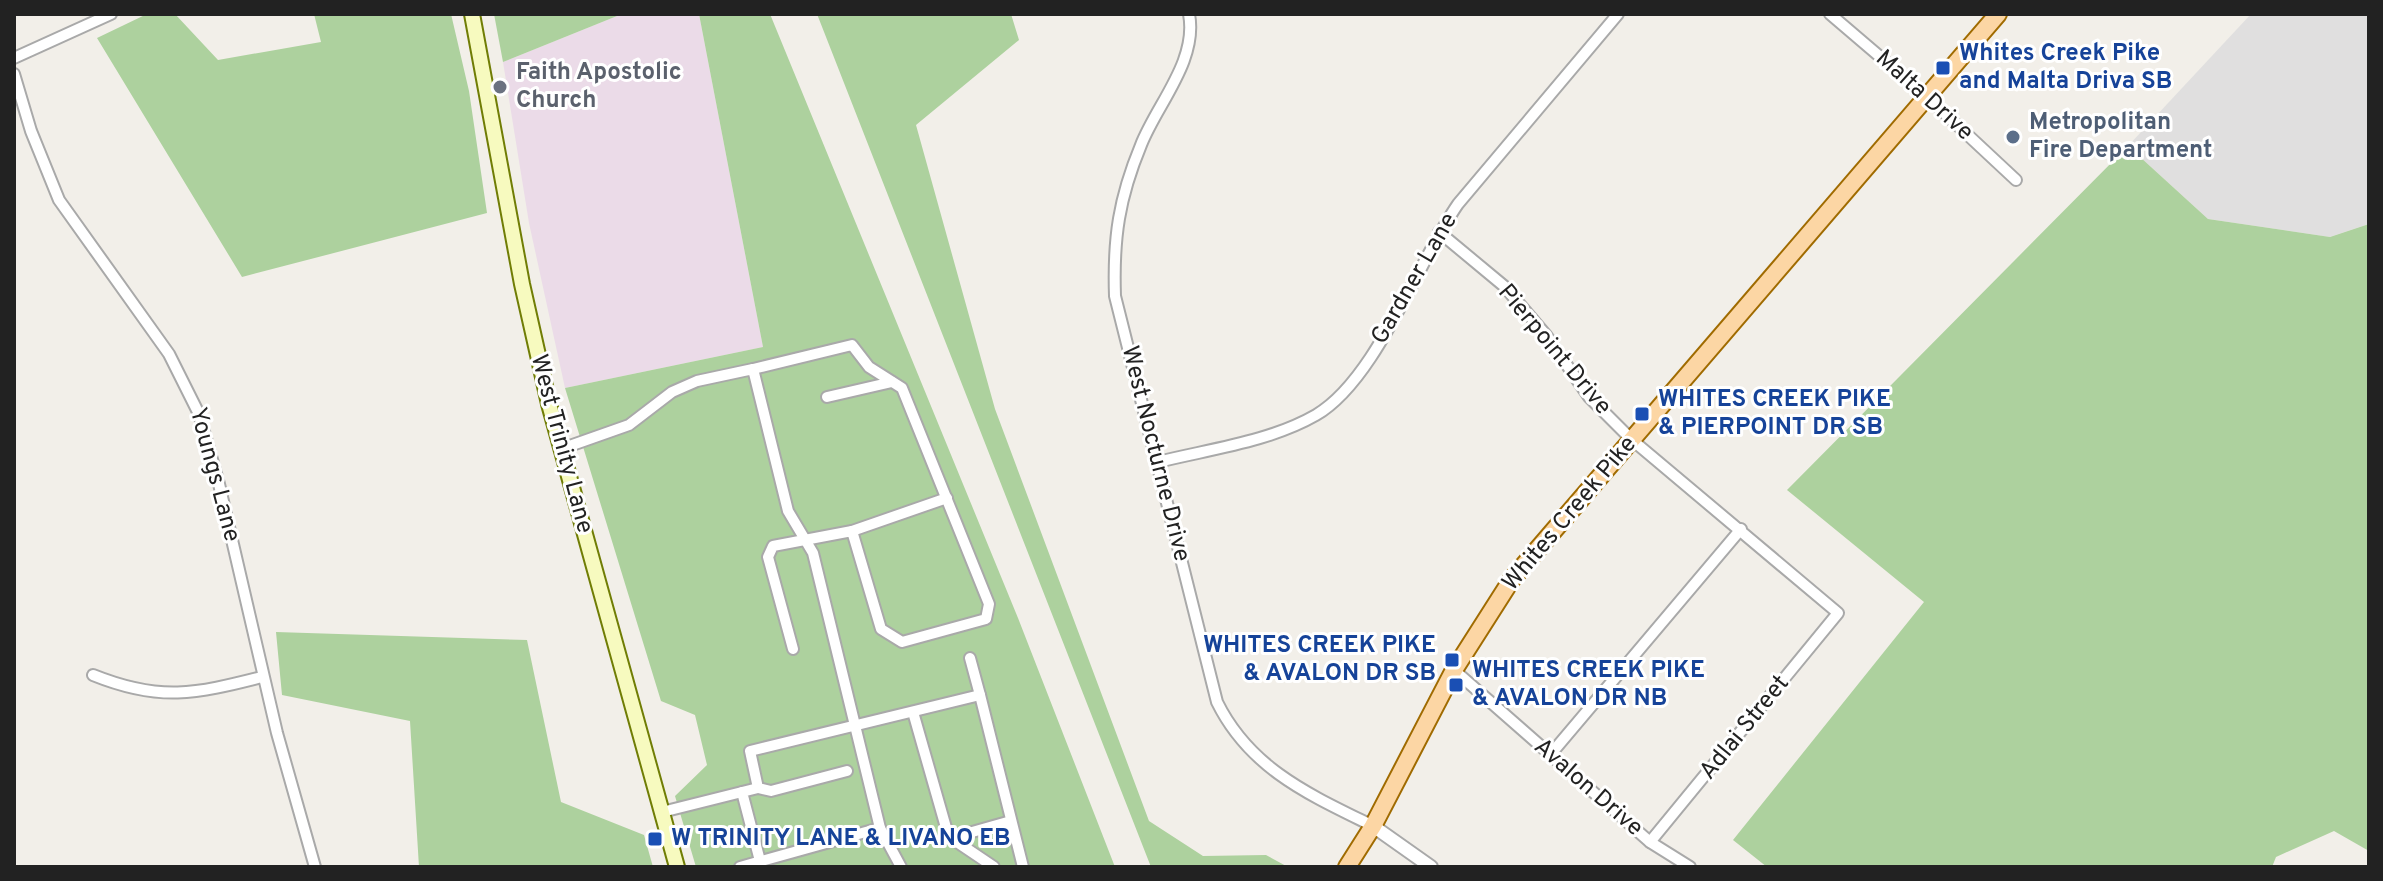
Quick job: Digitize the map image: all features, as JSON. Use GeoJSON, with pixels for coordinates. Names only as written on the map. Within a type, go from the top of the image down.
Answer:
{"type":"FeatureCollection","features":[{"type":"Feature","properties":{"kind":"main road","name":"West Trinity Lane"},"geometry":{"type":"LineString","coordinates":[[472,14],[522,284],[561,449],[677,867]]}},
{"type":"Feature","properties":{"kind":"main road","name":"Whites Creek Pike"},"geometry":{"type":"LineString","coordinates":[[1347,867],[1373,826],[1454,670],[1512,579],[1998,14]]}},
{"type":"Feature","properties":{"kind":"street"},"geometry":{"type":"LineString","coordinates":[[14,58],[111,14]]}},
{"type":"Feature","properties":{"kind":"street","name":"West Nocturne Drive"},"geometry":{"type":"LineString","coordinates":[[1189,14],[1191,24],[1182,67],[1141,143],[1124,191],[1113,245],[1115,296],[1199,637],[1226,720],[1250,752],[1279,776],[1373,826]]}},
{"type":"Feature","properties":{"kind":"street","name":"Gardner Lane"},"geometry":{"type":"LineString","coordinates":[[1158,462],[1273,434],[1318,414],[1363,370],[1439,232],[1487,168],[1618,14]]}},
{"type":"Feature","properties":{"kind":"street","name":"Malta Drive"},"geometry":{"type":"LineString","coordinates":[[1830,14],[1926,96],[2016,180]]}},
{"type":"Feature","properties":{"kind":"street","name":"Youngs Lane"},"geometry":{"type":"LineString","coordinates":[[14,74],[31,131],[59,200],[161,343],[191,393],[210,446],[262,677],[315,867]]}},
{"type":"Feature","properties":{"kind":"street","name":"Pierpoint Drive"},"geometry":{"type":"LineString","coordinates":[[1439,232],[1504,286],[1546,335],[1589,397],[1631,439],[1838,613]]}},
{"type":"Feature","properties":{"kind":"street"},"geometry":{"type":"LineString","coordinates":[[561,449],[629,425],[672,392],[697,381],[852,345],[869,367],[902,388],[989,604],[986,619],[902,642],[890,636],[881,629],[852,531]]}},
{"type":"Feature","properties":{"kind":"street"},"geometry":{"type":"LineString","coordinates":[[753,369],[788,511],[813,553],[880,828],[901,867]]}},
{"type":"Feature","properties":{"kind":"street"},"geometry":{"type":"LineString","coordinates":[[827,397],[892,382]]}},
{"type":"Feature","properties":{"kind":"street"},"geometry":{"type":"LineString","coordinates":[[793,649],[768,557],[773,546],[852,531],[947,498]]}},
{"type":"Feature","properties":{"kind":"street"},"geometry":{"type":"LineString","coordinates":[[1550,755],[1741,529]]}},
{"type":"Feature","properties":{"kind":"street","name":"Adlai Street"},"geometry":{"type":"LineString","coordinates":[[1650,842],[1838,613]]}},
{"type":"Feature","properties":{"kind":"street"},"geometry":{"type":"LineString","coordinates":[[970,658],[1023,867]]}},
{"type":"Feature","properties":{"kind":"street","name":"Avalon Drive"},"geometry":{"type":"LineString","coordinates":[[1454,670],[1650,842],[1690,867]]}},
{"type":"Feature","properties":{"kind":"street"},"geometry":{"type":"LineString","coordinates":[[93,675],[131,690],[172,694],[210,690],[262,677]]}},
{"type":"Feature","properties":{"kind":"street"},"geometry":{"type":"LineString","coordinates":[[758,788],[750,751],[980,695]]}},
{"type":"Feature","properties":{"kind":"street"},"geometry":{"type":"LineString","coordinates":[[913,712],[951,838],[994,867]]}},
{"type":"Feature","properties":{"kind":"street"},"geometry":{"type":"LineString","coordinates":[[662,812],[758,788],[771,791],[847,771]]}},
{"type":"Feature","properties":{"kind":"street"},"geometry":{"type":"LineString","coordinates":[[742,792],[760,861]]}},
{"type":"Feature","properties":{"kind":"street"},"geometry":{"type":"LineString","coordinates":[[951,838],[1011,821]]}},
{"type":"Feature","properties":{"kind":"street"},"geometry":{"type":"LineString","coordinates":[[1373,826],[1431,867]]}},
{"type":"Feature","properties":{"kind":"street"},"geometry":{"type":"LineString","coordinates":[[740,867],[880,828]]}},
{"type":"Feature","properties":{"kind":"shaded area"},"geometry":{"type":"Polygon","coordinates":[[[622,14],[699,14],[763,347],[565,388],[529,223],[503,62],[622,14]]]}},
{"type":"Feature","properties":{"kind":"shaded area"},"geometry":{"type":"Polygon","coordinates":[[[2251,14],[2369,14],[2369,224],[2330,237],[2208,219],[2128,146],[2251,14]]]}},
{"type":"Feature","properties":{"kind":"green space"},"geometry":{"type":"Polygon","coordinates":[[[147,14],[175,14],[218,60],[321,42],[314,14],[451,14],[469,91],[487,213],[242,277],[97,38],[147,14]]]}},
{"type":"Feature","properties":{"kind":"green space"},"geometry":{"type":"Polygon","coordinates":[[[494,14],[622,14],[503,62],[494,14]]]}},
{"type":"Feature","properties":{"kind":"green space"},"geometry":{"type":"Polygon","coordinates":[[[699,14],[770,14],[1018,618],[1115,867],[696,867],[675,796],[707,765],[695,715],[661,701],[565,388],[763,347],[699,14]]]}},
{"type":"Feature","properties":{"kind":"green space"},"geometry":{"type":"Polygon","coordinates":[[[817,14],[1011,14],[1019,40],[916,125],[995,409],[1149,821],[1203,856],[1266,855],[1288,867],[1151,867],[817,14]]]}},
{"type":"Feature","properties":{"kind":"green space"},"geometry":{"type":"Polygon","coordinates":[[[2128,146],[2208,219],[2330,237],[2369,224],[2369,851],[2334,831],[2276,857],[2272,867],[1767,867],[1733,840],[1924,602],[1787,490],[2128,146]]]}},
{"type":"Feature","properties":{"kind":"green space"},"geometry":{"type":"Polygon","coordinates":[[[276,632],[527,640],[561,802],[644,835],[653,867],[419,867],[410,721],[282,695],[276,632]]]}},
{"type":"Feature","properties":{"kind":"place","name":"Whites Creek Pike and Malta Driva SB"},"geometry":{"type":"Point","coordinates":[1943,68]}},
{"type":"Feature","properties":{"kind":"place","name":"Faith Apostolic Church"},"geometry":{"type":"Point","coordinates":[500,87]}},
{"type":"Feature","properties":{"kind":"place","name":"Metropolitan Fire Department"},"geometry":{"type":"Point","coordinates":[2013,137]}},
{"type":"Feature","properties":{"kind":"place","name":"WHITES CREEK PIKE & PIERPOINT DR SB"},"geometry":{"type":"Point","coordinates":[1642,414]}},
{"type":"Feature","properties":{"kind":"place","name":"WHITES CREEK PIKE & AVALON DR SB"},"geometry":{"type":"Point","coordinates":[1452,660]}},
{"type":"Feature","properties":{"kind":"place","name":"WHITES CREEK PIKE & AVALON DR NB"},"geometry":{"type":"Point","coordinates":[1456,685]}},
{"type":"Feature","properties":{"kind":"place","name":"W TRINITY LANE & LIVANO EB"},"geometry":{"type":"Point","coordinates":[655,839]}}]}
